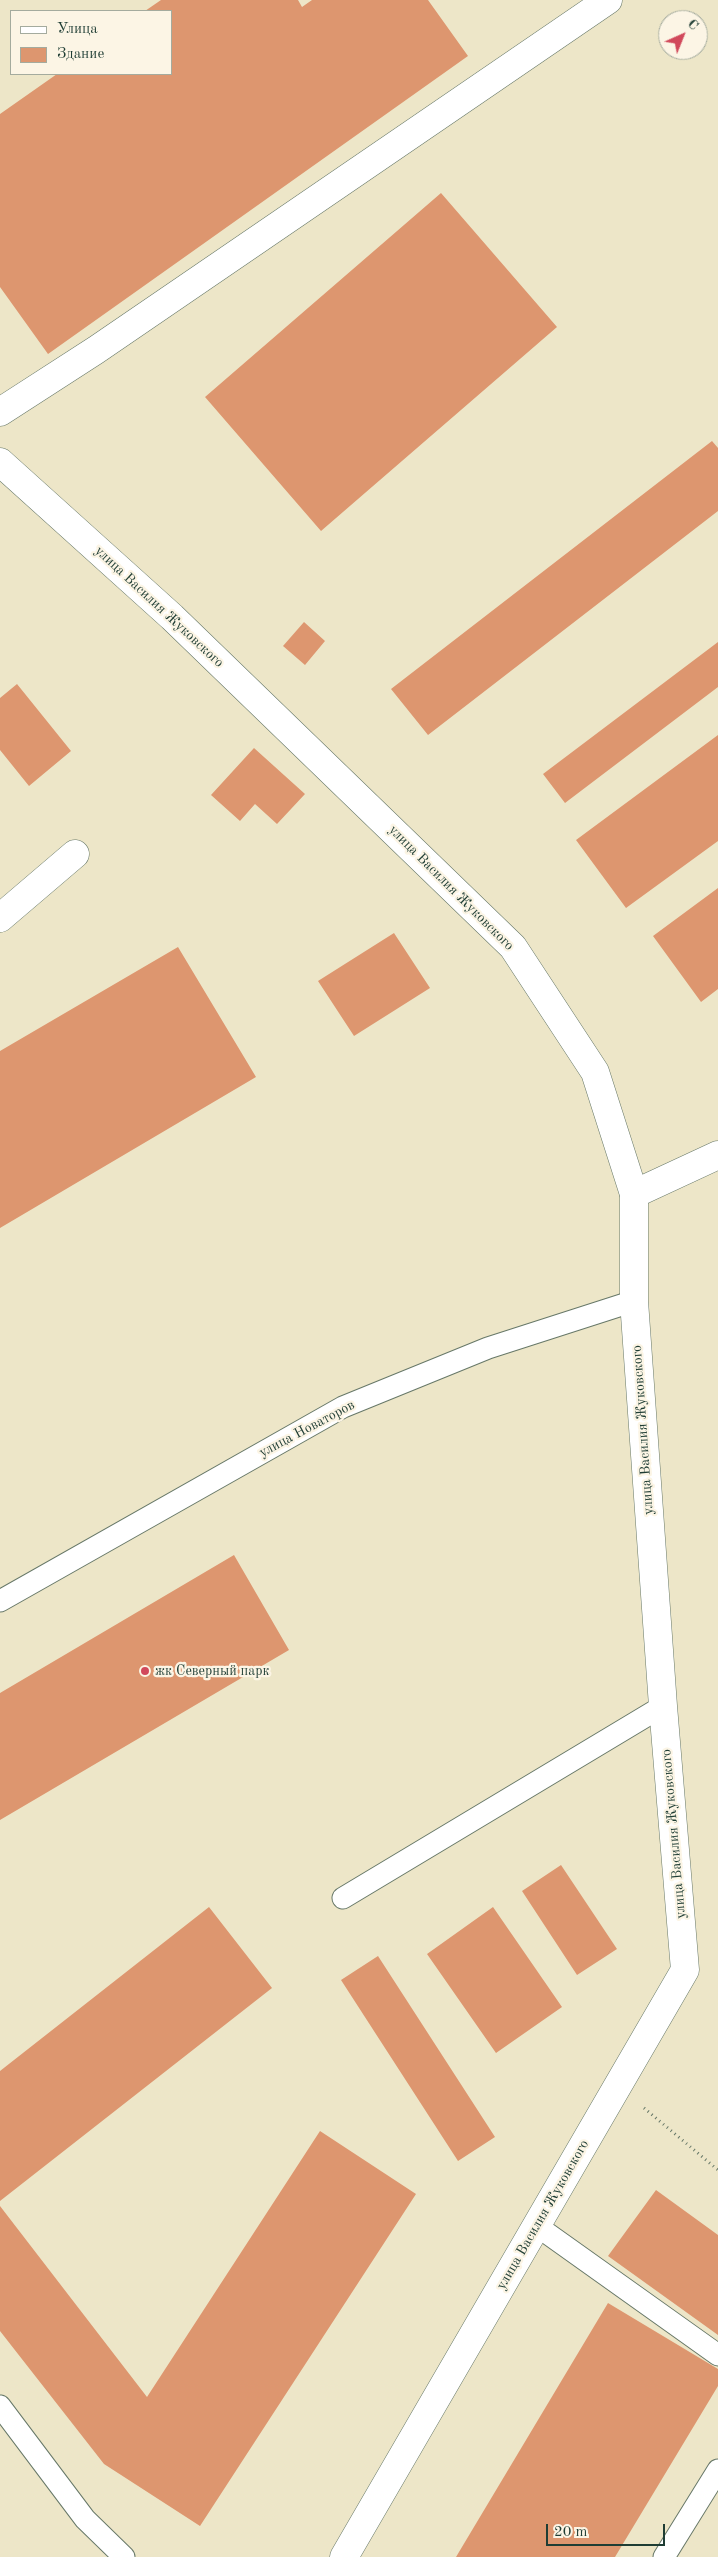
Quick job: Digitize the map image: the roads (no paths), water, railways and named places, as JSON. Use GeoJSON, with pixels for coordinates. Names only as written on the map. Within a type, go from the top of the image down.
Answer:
{"type":"FeatureCollection","features":[{"type":"Feature","properties":{"kind":"street"},"geometry":{"type":"LineString","coordinates":[[0,412],[96,350],[608,0]]}},
{"type":"Feature","properties":{"kind":"street","name":"улица Василия Жуковского"},"geometry":{"type":"LineString","coordinates":[[0,462],[172,617],[513,948],[596,1072],[634,1194],[634,1301],[663,1706],[685,1970],[344,2557]]}},
{"type":"Feature","properties":{"kind":"street"},"geometry":{"type":"LineString","coordinates":[[0,918],[75,854]]}},
{"type":"Feature","properties":{"kind":"street"},"geometry":{"type":"LineString","coordinates":[[634,1194],[718,1156]]}},
{"type":"Feature","properties":{"kind":"lane","name":"улица Новаторов"},"geometry":{"type":"LineString","coordinates":[[0,1601],[343,1407],[488,1348],[634,1301]]}},
{"type":"Feature","properties":{"kind":"lane"},"geometry":{"type":"LineString","coordinates":[[343,1898],[663,1706]]}},
{"type":"Feature","properties":{"kind":"lane"},"geometry":{"type":"LineString","coordinates":[[537,2226],[718,2354]]}},
{"type":"Feature","properties":{"kind":"lane"},"geometry":{"type":"LineString","coordinates":[[0,2406],[85,2519],[124,2557]]}},
{"type":"Feature","properties":{"kind":"lane"},"geometry":{"type":"LineString","coordinates":[[664,2557],[718,2470]]}},
{"type":"Feature","properties":{"kind":"place","name":"жк Северный парк"},"geometry":{"type":"Point","coordinates":[145,1671]}}]}
